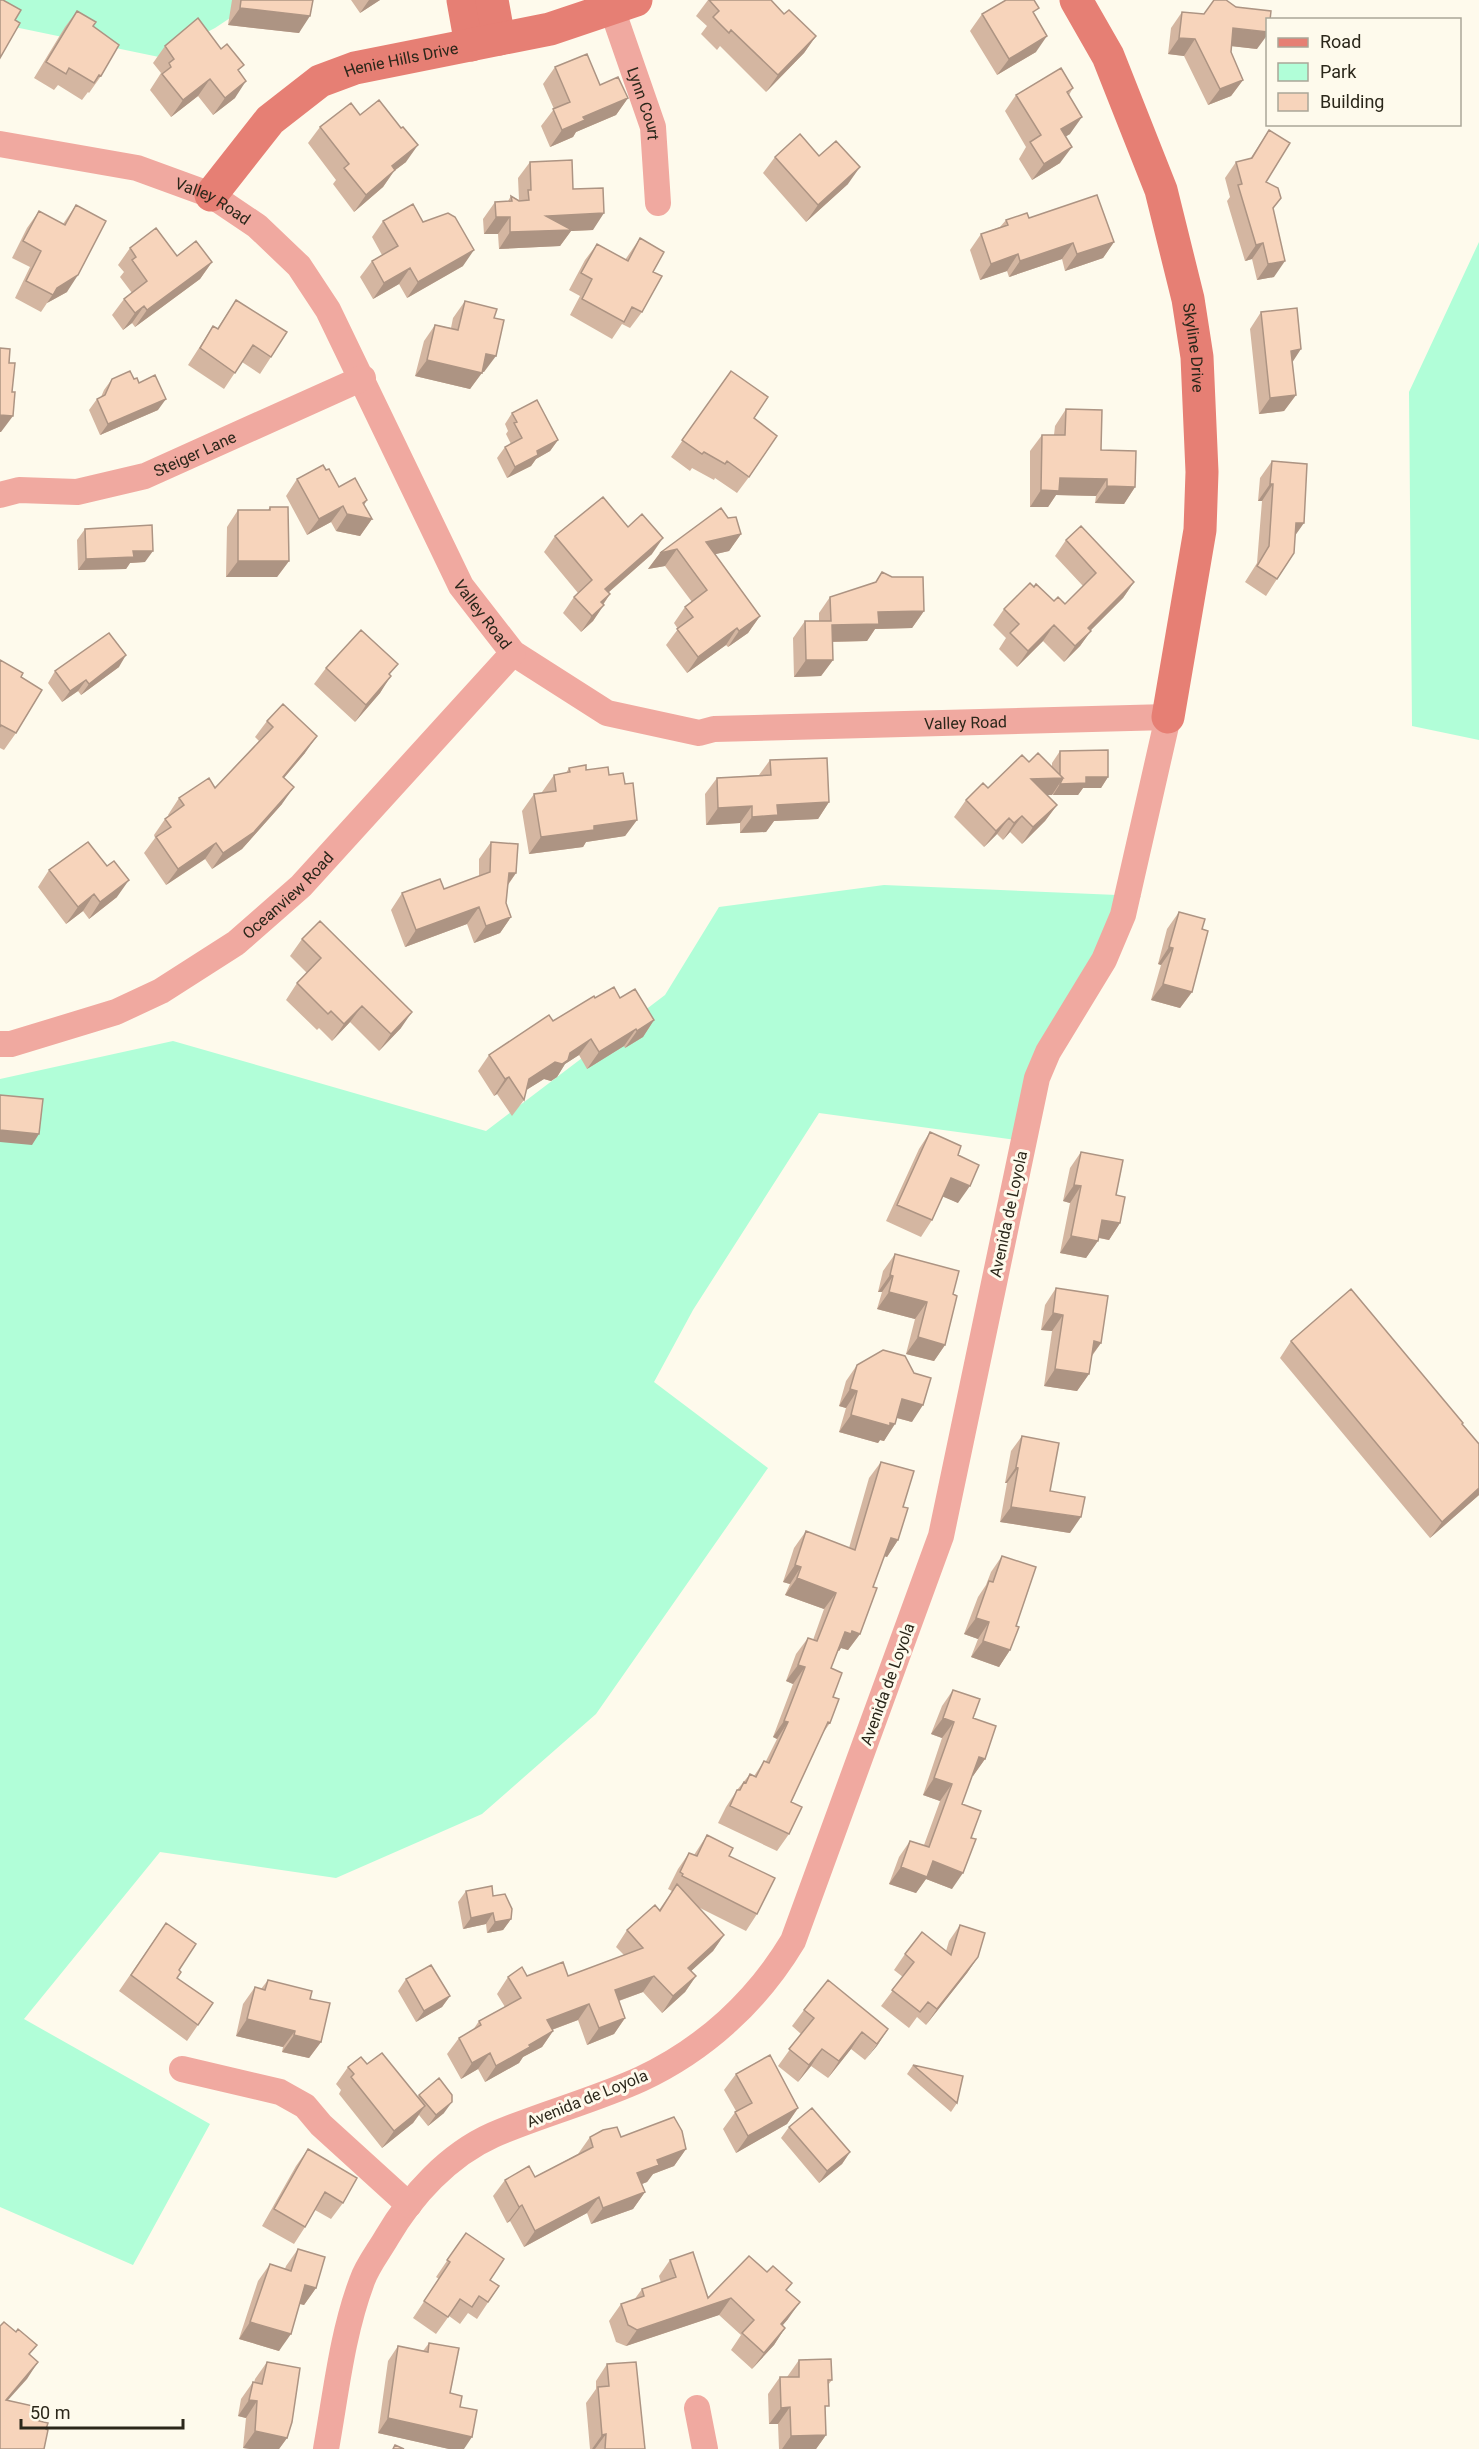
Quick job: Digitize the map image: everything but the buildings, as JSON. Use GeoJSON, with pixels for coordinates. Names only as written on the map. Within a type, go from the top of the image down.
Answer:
{"type":"FeatureCollection","features":[{"type":"Feature","properties":{"kind":"street"},"geometry":{"type":"LineString","coordinates":[[463,0],[485,42]]}},
{"type":"Feature","properties":{"kind":"street"},"geometry":{"type":"LineString","coordinates":[[485,42],[492,0]]}},
{"type":"Feature","properties":{"kind":"street","name":"Skyline Drive"},"geometry":{"type":"LineString","coordinates":[[1076,0],[1108,56],[1161,190],[1188,299],[1197,357],[1202,472],[1200,530],[1168,717]]}},
{"type":"Feature","properties":{"kind":"street","name":"Henie Hills Drive"},"geometry":{"type":"LineString","coordinates":[[211,195],[270,120],[321,81],[355,68],[550,29],[624,5]]}},
{"type":"Feature","properties":{"kind":"street","name":"Lynn Court"},"geometry":{"type":"LineString","coordinates":[[624,5],[653,127],[658,203]]}},
{"type":"Feature","properties":{"kind":"street","name":"Valley Road"},"geometry":{"type":"LineString","coordinates":[[0,144],[137,168],[211,195],[257,226],[299,266],[328,310],[363,378],[461,585],[513,653],[607,713],[699,733],[714,729],[1168,717]]}},
{"type":"Feature","properties":{"kind":"street","name":"Steiger Lane"},"geometry":{"type":"LineString","coordinates":[[6,488],[77,492],[146,476],[363,378]]}},
{"type":"Feature","properties":{"kind":"street","name":"Oceanview Road"},"geometry":{"type":"LineString","coordinates":[[0,1044],[11,1044],[116,1012],[161,991],[236,943],[301,886],[513,653]]}},
{"type":"Feature","properties":{"kind":"street","name":"Avenida de Loyola"},"geometry":{"type":"LineString","coordinates":[[326,2449],[344,2343],[362,2279],[399,2216],[444,2166],[491,2136],[642,2079],[699,2046],[730,2022],[778,1966],[793,1941],[941,1536],[1037,1078],[1048,1052],[1104,960],[1123,915],[1168,717]]}},
{"type":"Feature","properties":{"kind":"street"},"geometry":{"type":"LineString","coordinates":[[182,2069],[280,2092],[305,2106],[321,2125],[409,2205]]}},
{"type":"Feature","properties":{"kind":"street"},"geometry":{"type":"LineString","coordinates":[[697,2408],[705,2449]]}},
{"type":"Feature","properties":{"kind":"green space"},"geometry":{"type":"Polygon","coordinates":[[[0,0],[257,0],[215,28],[159,57],[0,24],[0,0]]]}},
{"type":"Feature","properties":{"kind":"green space"},"geometry":{"type":"Polygon","coordinates":[[[1479,242],[1479,740],[1412,726],[1409,392],[1479,242]]]}},
{"type":"Feature","properties":{"kind":"green space"},"geometry":{"type":"Polygon","coordinates":[[[884,885],[1141,896],[1048,1052],[1024,1141],[819,1113],[693,1310],[654,1382],[768,1468],[596,1714],[482,1814],[336,1878],[160,1852],[24,2019],[210,2124],[133,2265],[0,2207],[0,1079],[173,1041],[486,1131],[665,995],[719,907],[884,885]]]}}]}
